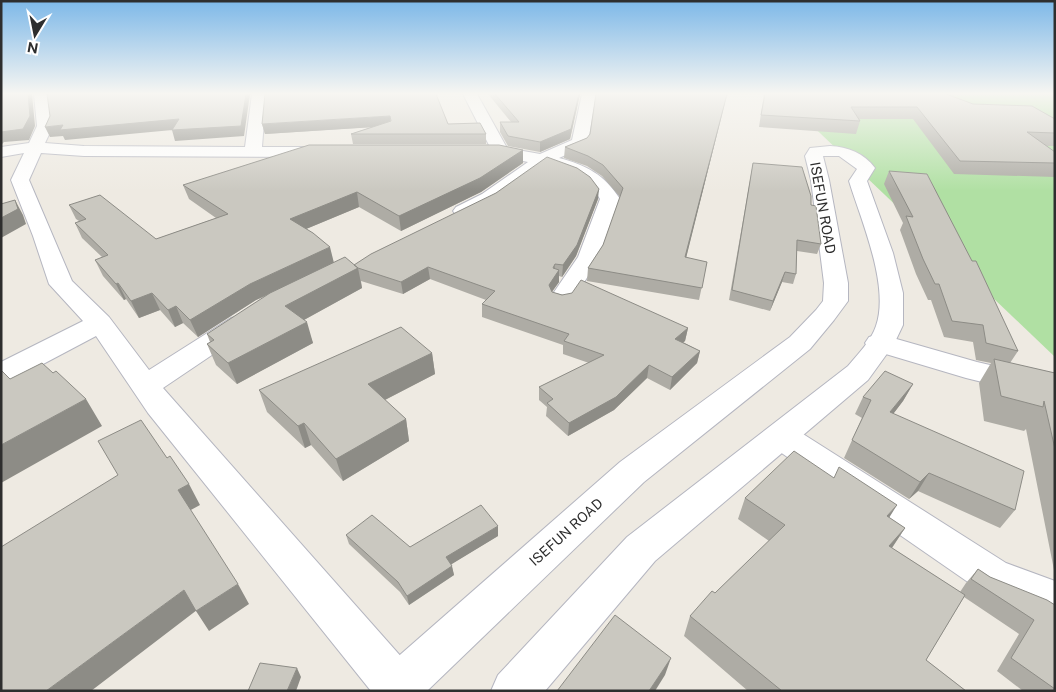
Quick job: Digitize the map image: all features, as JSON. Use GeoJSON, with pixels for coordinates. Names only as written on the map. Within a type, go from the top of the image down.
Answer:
{"type":"FeatureCollection","features":[{"type":"Feature","properties":{"kind":"street"},"geometry":{"type":"LineString","coordinates":[[45,126],[33,147],[20,180],[44,236],[61,284],[100,323],[159,406],[394,688]]}},
{"type":"Feature","properties":{"kind":"street"},"geometry":{"type":"LineString","coordinates":[[253,152],[256,126]]}},
{"type":"Feature","properties":{"kind":"street"},"geometry":{"type":"LineString","coordinates":[[488,126],[500,151]]}},
{"type":"Feature","properties":{"kind":"street"},"geometry":{"type":"LineString","coordinates":[[444,220],[489,198],[545,158],[580,143],[583,126]]}},
{"type":"Feature","properties":{"kind":"street"},"geometry":{"type":"LineString","coordinates":[[1,152],[33,147],[84,151],[342,152]]}},
{"type":"Feature","properties":{"kind":"street","name":"ISEFUN ROAD"},"geometry":{"type":"LineString","coordinates":[[394,688],[632,472],[800,343],[826,315],[835,301],[836,282],[820,180],[814,156],[816,152],[834,150],[858,158],[866,168],[858,181],[893,293],[890,324],[880,343],[858,373],[641,549],[514,691]]}},
{"type":"Feature","properties":{"kind":"street"},"geometry":{"type":"LineString","coordinates":[[480,151],[500,151],[518,156],[545,158],[600,183],[610,200],[589,257],[562,298]]}},
{"type":"Feature","properties":{"kind":"street"},"geometry":{"type":"LineString","coordinates":[[145,386],[258,312]]}},
{"type":"Feature","properties":{"kind":"street"},"geometry":{"type":"LineString","coordinates":[[1,374],[100,323]]}},
{"type":"Feature","properties":{"kind":"street"},"geometry":{"type":"LineString","coordinates":[[880,343],[976,372],[1055,390]]}},
{"type":"Feature","properties":{"kind":"street"},"geometry":{"type":"LineString","coordinates":[[781,436],[992,576],[1055,601]]}},
{"type":"Feature","properties":{"kind":"green space"},"geometry":{"type":"Polygon","coordinates":[[[813,126],[1055,126],[1055,357],[813,126]]]}},
{"type":"Feature","properties":{"kind":"building"},"geometry":{"type":"Polygon","coordinates":[[[1,126],[24,126],[23,129],[1,132],[1,126]]]}},
{"type":"Feature","properties":{"kind":"building"},"geometry":{"type":"Polygon","coordinates":[[[62,126],[100,126],[60,130],[62,126]]]}},
{"type":"Feature","properties":{"kind":"building"},"geometry":{"type":"Polygon","coordinates":[[[174,126],[236,126],[172,130],[174,126]]]}},
{"type":"Feature","properties":{"kind":"building"},"geometry":{"type":"Polygon","coordinates":[[[375,126],[482,126],[486,134],[351,134],[375,126]]]}},
{"type":"Feature","properties":{"kind":"building"},"geometry":{"type":"Polygon","coordinates":[[[502,126],[572,126],[571,129],[540,142],[508,136],[502,126]]]}},
{"type":"Feature","properties":{"kind":"building"},"geometry":{"type":"Polygon","coordinates":[[[591,126],[719,126],[685,257],[707,262],[702,288],[588,268],[603,245],[623,188],[603,165],[588,156],[565,147],[587,138],[591,126]]]}},
{"type":"Feature","properties":{"kind":"building"},"geometry":{"type":"Polygon","coordinates":[[[932,126],[1055,126],[1055,133],[1027,132],[1055,152],[1055,163],[960,161],[932,126]]]}},
{"type":"Feature","properties":{"kind":"building"},"geometry":{"type":"Polygon","coordinates":[[[309,145],[499,145],[523,150],[480,178],[399,216],[357,192],[290,219],[313,233],[330,247],[250,284],[190,320],[176,306],[168,310],[152,293],[131,301],[118,283],[116,284],[95,260],[108,255],[75,223],[86,219],[69,205],[100,195],[156,239],[228,214],[183,185],[309,145]]]}},
{"type":"Feature","properties":{"kind":"building"},"geometry":{"type":"Polygon","coordinates":[[[547,157],[577,168],[590,177],[599,189],[577,245],[563,265],[555,264],[553,268],[559,270],[549,285],[552,292],[562,295],[572,293],[581,280],[688,328],[675,339],[700,351],[672,377],[649,365],[616,397],[569,423],[547,403],[553,399],[539,387],[604,355],[564,341],[569,334],[482,304],[495,291],[428,267],[401,282],[354,265],[371,254],[496,193],[547,157]]]}},
{"type":"Feature","properties":{"kind":"building"},"geometry":{"type":"Polygon","coordinates":[[[753,163],[802,167],[811,196],[811,205],[816,206],[821,244],[797,240],[796,274],[785,272],[773,301],[732,290],[753,163]]]}},
{"type":"Feature","properties":{"kind":"building"},"geometry":{"type":"Polygon","coordinates":[[[889,171],[927,174],[972,261],[976,261],[1018,351],[986,343],[983,325],[952,321],[939,284],[935,284],[906,216],[913,217],[889,171]]]}},
{"type":"Feature","properties":{"kind":"building"},"geometry":{"type":"Polygon","coordinates":[[[15,200],[18,209],[1,218],[1,204],[15,200]]]}},
{"type":"Feature","properties":{"kind":"building"},"geometry":{"type":"Polygon","coordinates":[[[345,257],[358,268],[285,306],[307,322],[228,363],[207,344],[214,340],[207,334],[270,293],[345,257]]]}},
{"type":"Feature","properties":{"kind":"building"},"geometry":{"type":"Polygon","coordinates":[[[401,327],[432,353],[368,384],[406,419],[336,459],[304,423],[298,426],[259,390],[401,327]]]}},
{"type":"Feature","properties":{"kind":"building"},"geometry":{"type":"Polygon","coordinates":[[[994,359],[1055,373],[1055,449],[1044,401],[1043,407],[1001,396],[994,359]]]}},
{"type":"Feature","properties":{"kind":"building"},"geometry":{"type":"Polygon","coordinates":[[[42,363],[53,373],[56,371],[86,399],[1,445],[1,370],[10,379],[42,363]]]}},
{"type":"Feature","properties":{"kind":"building"},"geometry":{"type":"Polygon","coordinates":[[[885,371],[913,384],[890,412],[1024,471],[1015,510],[929,473],[920,482],[852,440],[871,400],[863,397],[885,371]]]}},
{"type":"Feature","properties":{"kind":"building"},"geometry":{"type":"Polygon","coordinates":[[[141,420],[167,458],[170,456],[189,484],[178,490],[238,584],[196,611],[184,590],[46,691],[1,691],[1,547],[118,475],[98,441],[141,420]]]}},
{"type":"Feature","properties":{"kind":"building"},"geometry":{"type":"Polygon","coordinates":[[[794,451],[834,478],[839,467],[897,505],[887,516],[905,528],[889,546],[965,595],[926,660],[966,691],[782,691],[690,616],[712,591],[715,593],[785,525],[745,498],[794,451]]]}},
{"type":"Feature","properties":{"kind":"building"},"geometry":{"type":"Polygon","coordinates":[[[481,505],[498,526],[446,557],[452,566],[407,596],[398,582],[346,535],[372,515],[410,547],[481,505]]]}},
{"type":"Feature","properties":{"kind":"building"},"geometry":{"type":"Polygon","coordinates":[[[978,569],[990,577],[1055,605],[1055,689],[1011,658],[1034,620],[971,579],[978,569]]]}},
{"type":"Feature","properties":{"kind":"building"},"geometry":{"type":"Polygon","coordinates":[[[615,615],[671,658],[649,691],[557,691],[615,615]]]}},
{"type":"Feature","properties":{"kind":"building"},"geometry":{"type":"Polygon","coordinates":[[[260,663],[297,668],[287,691],[248,691],[260,663]]]}}]}
